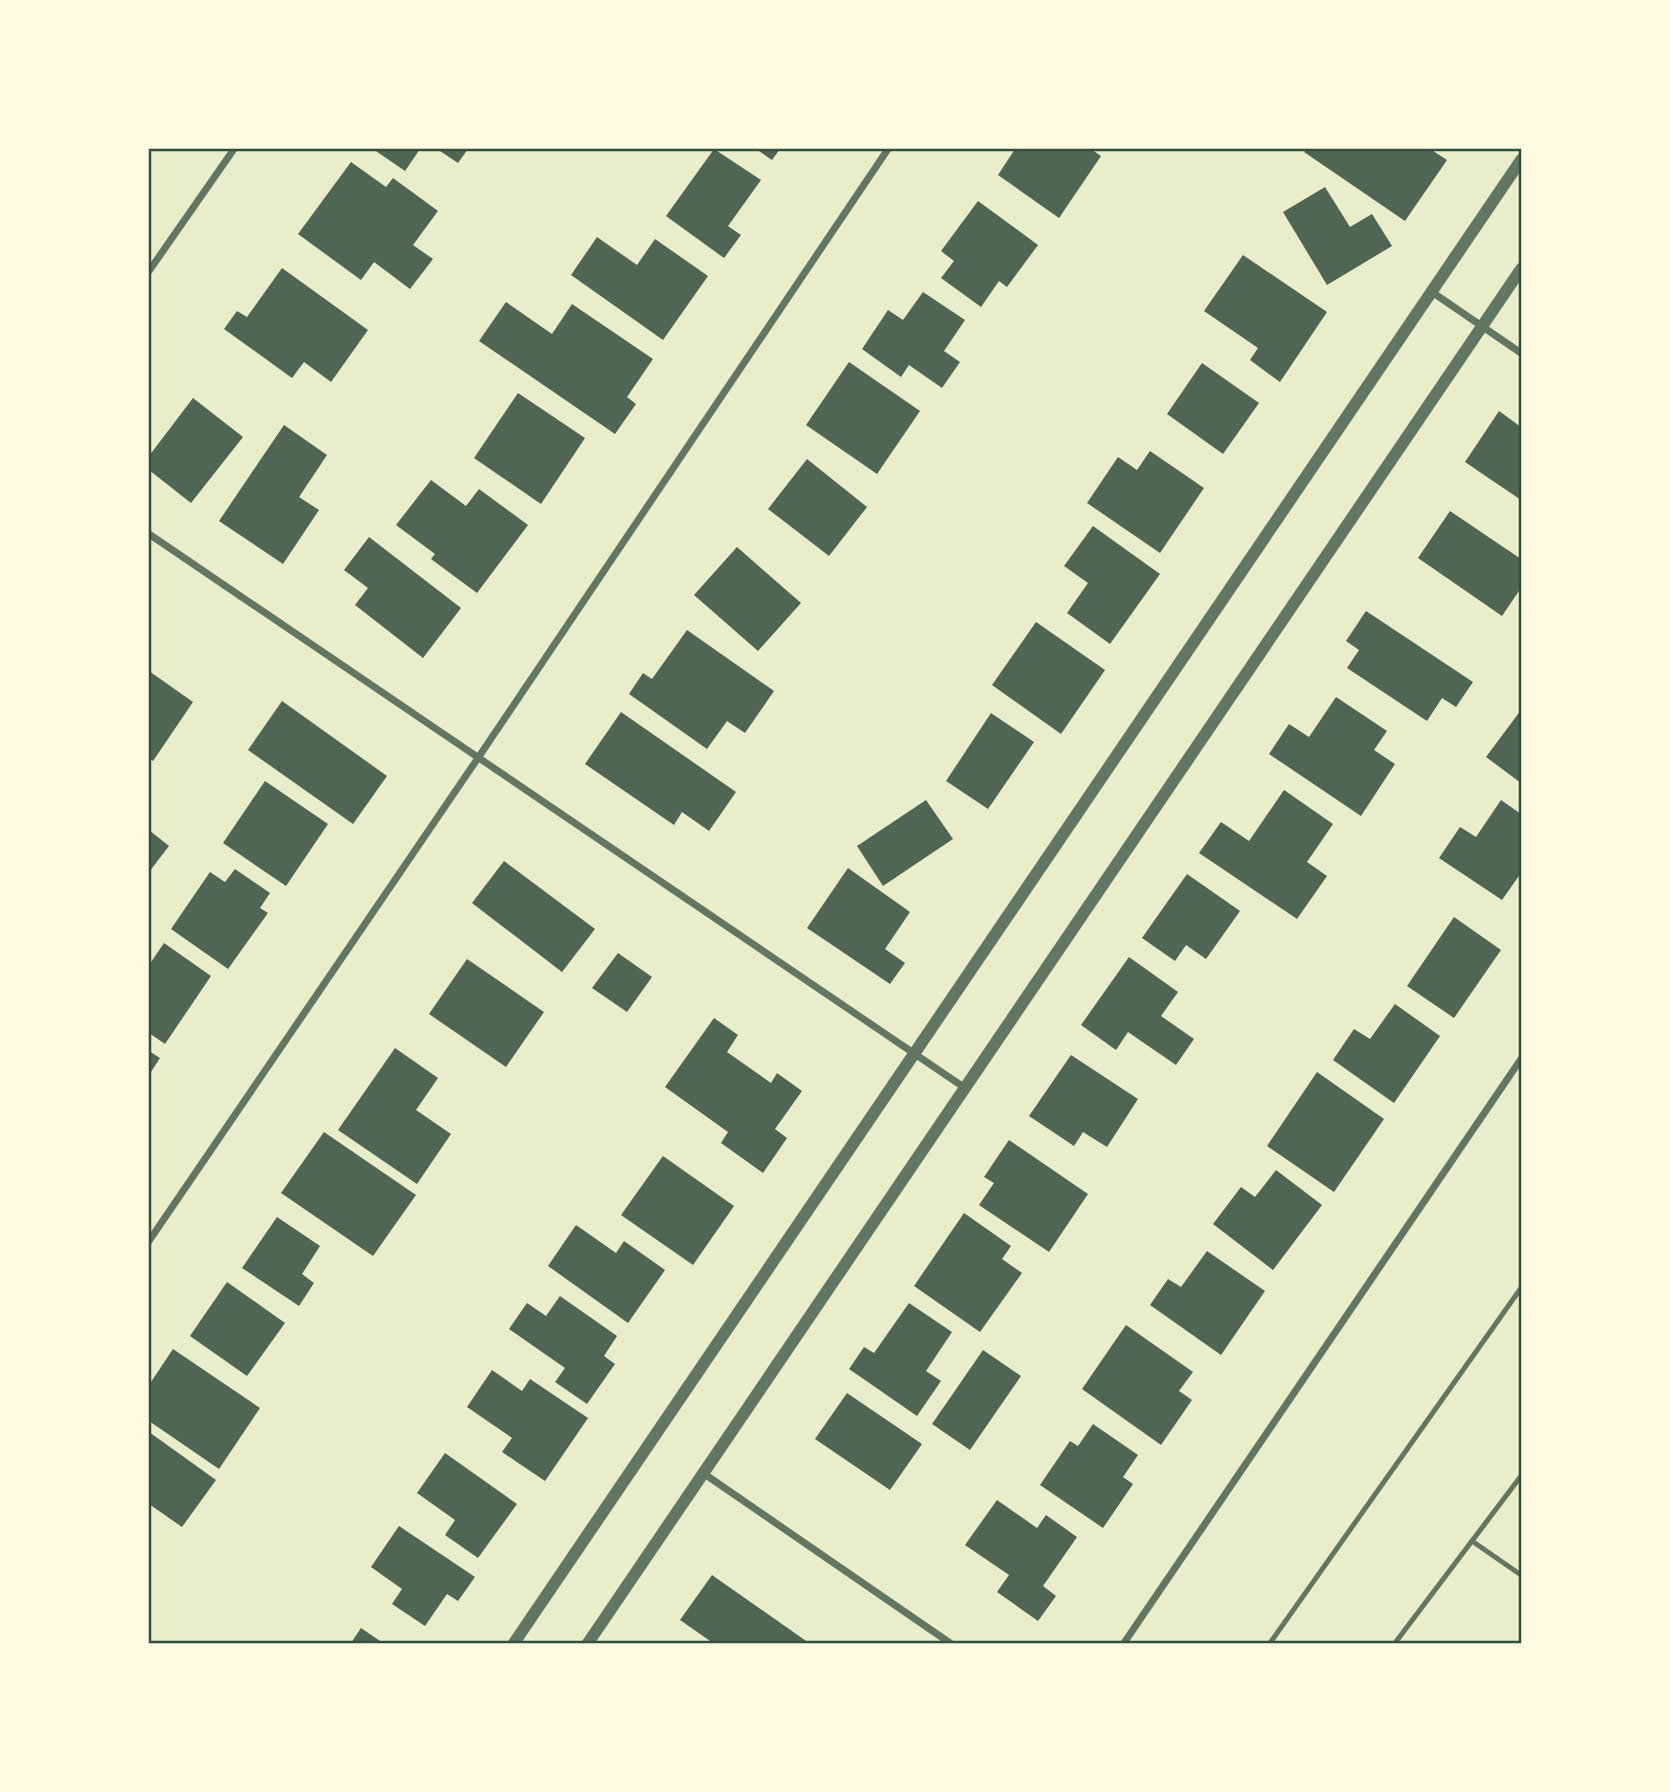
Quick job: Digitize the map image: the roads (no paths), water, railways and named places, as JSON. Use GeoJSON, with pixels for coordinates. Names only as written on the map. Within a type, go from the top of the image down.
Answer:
{"type":"FeatureCollection","features":[{"type":"Feature","properties":{"kind":"street"},"geometry":{"type":"LineString","coordinates":[[149,271],[234,149]]}},
{"type":"Feature","properties":{"kind":"street"},"geometry":{"type":"LineString","coordinates":[[149,1241],[888,149]]}},
{"type":"Feature","properties":{"kind":"street"},"geometry":{"type":"LineString","coordinates":[[514,1643],[1521,160]]}},
{"type":"Feature","properties":{"kind":"street"},"geometry":{"type":"LineString","coordinates":[[588,1643],[1521,269]]}},
{"type":"Feature","properties":{"kind":"street"},"geometry":{"type":"LineString","coordinates":[[1432,292],[1521,353]]}},
{"type":"Feature","properties":{"kind":"street"},"geometry":{"type":"LineString","coordinates":[[149,534],[965,1088]]}},
{"type":"Feature","properties":{"kind":"street"},"geometry":{"type":"LineString","coordinates":[[1124,1643],[1521,1059]]}},
{"type":"Feature","properties":{"kind":"street"},"geometry":{"type":"LineString","coordinates":[[704,1473],[950,1643]]}},
{"type":"Feature","properties":{"kind":"lane"},"geometry":{"type":"LineString","coordinates":[[1270,1643],[1521,1288]]}},
{"type":"Feature","properties":{"kind":"lane"},"geometry":{"type":"LineString","coordinates":[[1395,1643],[1521,1476]]}},
{"type":"Feature","properties":{"kind":"lane"},"geometry":{"type":"LineString","coordinates":[[1472,1541],[1521,1575]]}}]}
